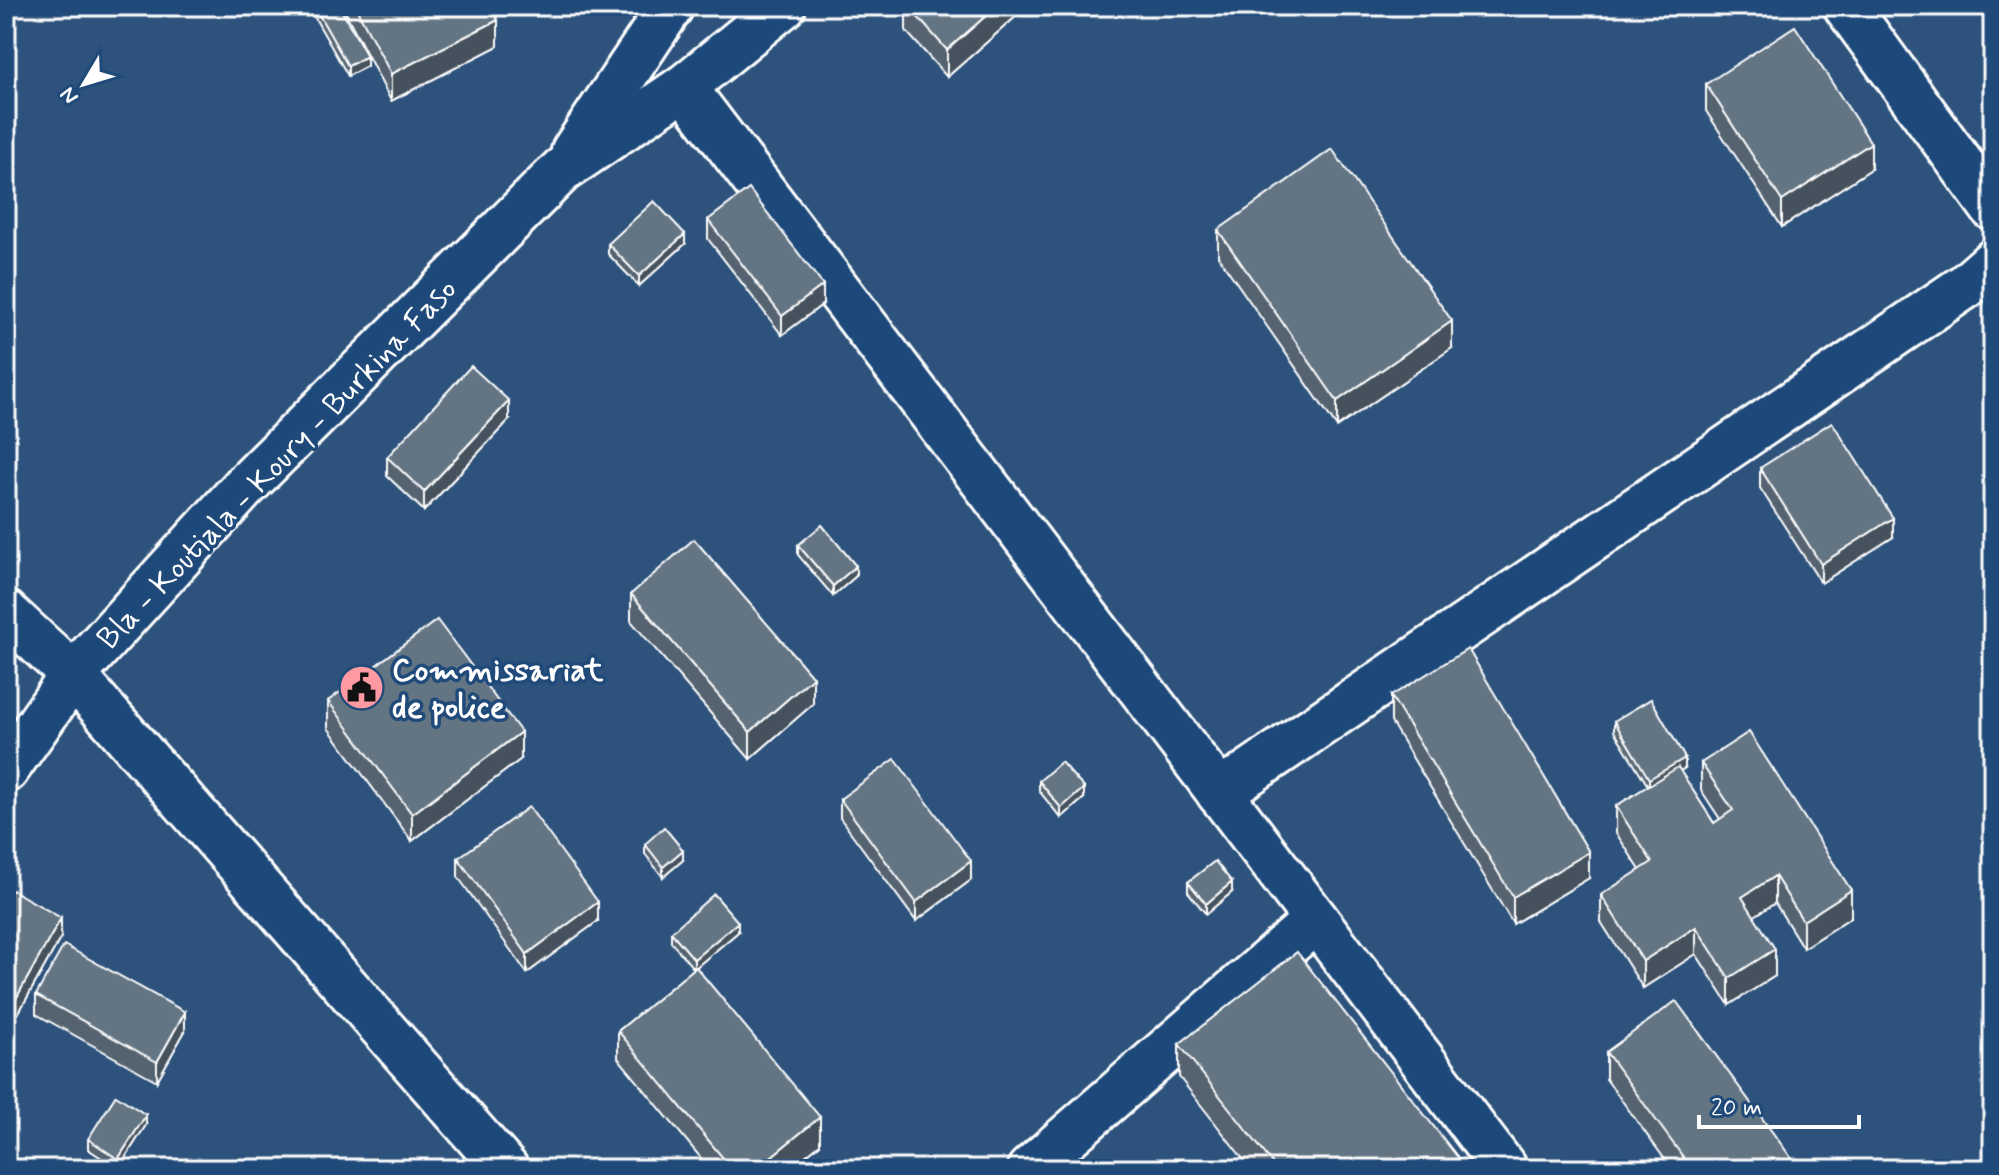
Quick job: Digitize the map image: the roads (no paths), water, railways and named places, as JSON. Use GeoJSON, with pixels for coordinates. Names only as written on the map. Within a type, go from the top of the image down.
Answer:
{"type":"FeatureCollection","features":[{"type":"Feature","properties":{"kind":"street"},"geometry":{"type":"LineString","coordinates":[[562,170],[671,6]]}},
{"type":"Feature","properties":{"kind":"street"},"geometry":{"type":"LineString","coordinates":[[562,170],[684,87],[783,6]]}},
{"type":"Feature","properties":{"kind":"street"},"geometry":{"type":"LineString","coordinates":[[1846,6],[1993,208]]}},
{"type":"Feature","properties":{"kind":"street"},"geometry":{"type":"LineString","coordinates":[[684,87],[1505,1169]]}},
{"type":"Feature","properties":{"kind":"street","name":"Bla - Koutiala - Koury - Burkina Faso"},"geometry":{"type":"LineString","coordinates":[[6,770],[73,675],[244,487],[562,170]]}},
{"type":"Feature","properties":{"kind":"street"},"geometry":{"type":"LineString","coordinates":[[1219,793],[1967,285],[1993,262]]}},
{"type":"Feature","properties":{"kind":"street"},"geometry":{"type":"LineString","coordinates":[[6,613],[73,675],[506,1169]]}},
{"type":"Feature","properties":{"kind":"street"},"geometry":{"type":"LineString","coordinates":[[1030,1169],[1316,920]]}},
{"type":"Feature","properties":{"kind":"place","name":"Commissariat de police"},"geometry":{"type":"Point","coordinates":[361,687]}}]}
